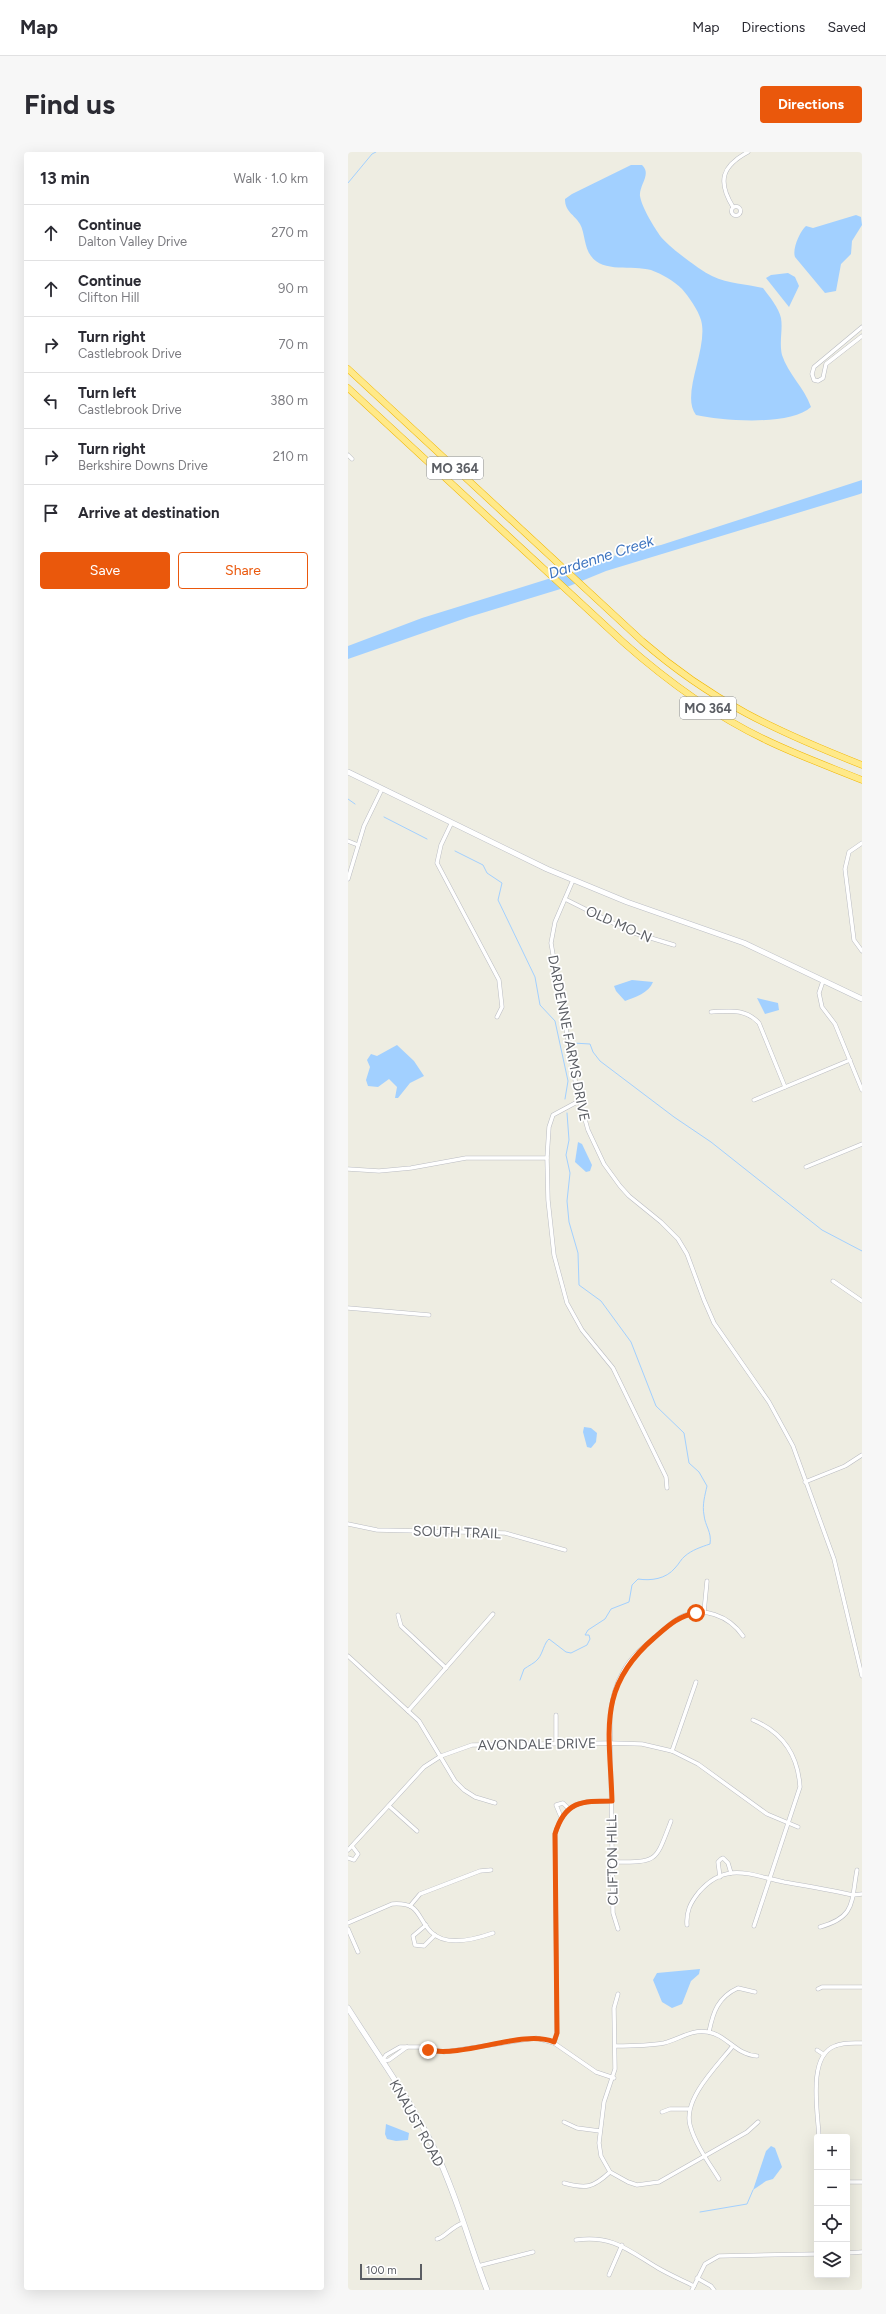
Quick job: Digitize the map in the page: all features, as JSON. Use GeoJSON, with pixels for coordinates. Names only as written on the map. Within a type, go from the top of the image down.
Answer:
{"type":"FeatureCollection","features":[{"type":"Feature","properties":{"kind":"highway","name":"MO 364"},"geometry":{"type":"LineString","coordinates":[[348,370],[659,656],[714,696],[773,729],[862,765]]}},
{"type":"Feature","properties":{"kind":"highway","name":"MO 364"},"geometry":{"type":"LineString","coordinates":[[348,388],[546,572],[652,667],[713,711],[771,743],[862,780]]}},
{"type":"Feature","properties":{"kind":"main road"},"geometry":{"type":"LineString","coordinates":[[348,772],[451,824],[573,880],[627,902],[744,943],[862,999]]}},
{"type":"Feature","properties":{"kind":"main road","name":"KNAUST ROAD"},"geometry":{"type":"LineString","coordinates":[[348,2008],[433,2147],[463,2223],[487,2290]]}},
{"type":"Feature","properties":{"kind":"street"},"geometry":{"type":"LineString","coordinates":[[733,208],[724,188],[726,170],[734,161],[748,152]]}},
{"type":"Feature","properties":{"kind":"street"},"geometry":{"type":"LineString","coordinates":[[862,327],[814,367],[812,374],[814,380],[818,381],[823,378],[826,364],[862,336]]}},
{"type":"Feature","properties":{"kind":"street"},"geometry":{"type":"LineString","coordinates":[[348,455],[352,459]]}},
{"type":"Feature","properties":{"kind":"street"},"geometry":{"type":"LineString","coordinates":[[348,878],[368,815],[382,789]]}},
{"type":"Feature","properties":{"kind":"street"},"geometry":{"type":"LineString","coordinates":[[451,824],[441,845],[438,863],[499,980],[502,1007],[497,1017]]}},
{"type":"Feature","properties":{"kind":"street"},"geometry":{"type":"LineString","coordinates":[[348,841],[358,845]]}},
{"type":"Feature","properties":{"kind":"street"},"geometry":{"type":"LineString","coordinates":[[862,843],[849,852],[845,869],[854,940],[862,951]]}},
{"type":"Feature","properties":{"kind":"street","name":"DARDENNE FARMS DRIVE"},"geometry":{"type":"LineString","coordinates":[[573,880],[556,922],[551,943],[553,962],[579,1101],[588,1130],[604,1164],[629,1196],[661,1222],[678,1239],[688,1254],[704,1300],[714,1322],[769,1402],[793,1446],[834,1559],[862,1676]]}},
{"type":"Feature","properties":{"kind":"street","name":"OLD MO-N"},"geometry":{"type":"LineString","coordinates":[[565,899],[631,932],[652,940],[674,945]]}},
{"type":"Feature","properties":{"kind":"street"},"geometry":{"type":"LineString","coordinates":[[824,981],[819,993],[822,1007],[835,1024],[862,1090]]}},
{"type":"Feature","properties":{"kind":"street"},"geometry":{"type":"LineString","coordinates":[[711,1012],[745,1012],[753,1016],[759,1023],[785,1087]]}},
{"type":"Feature","properties":{"kind":"street"},"geometry":{"type":"LineString","coordinates":[[754,1100],[850,1060]]}},
{"type":"Feature","properties":{"kind":"street"},"geometry":{"type":"LineString","coordinates":[[579,1101],[553,1114],[549,1127],[547,1158],[548,1200],[554,1255],[567,1303],[582,1330],[613,1368],[666,1478],[667,1488]]}},
{"type":"Feature","properties":{"kind":"street"},"geometry":{"type":"LineString","coordinates":[[806,1167],[862,1144]]}},
{"type":"Feature","properties":{"kind":"street"},"geometry":{"type":"LineString","coordinates":[[348,1169],[379,1171],[417,1168],[466,1158],[547,1158]]}},
{"type":"Feature","properties":{"kind":"street"},"geometry":{"type":"LineString","coordinates":[[833,1281],[862,1301]]}},
{"type":"Feature","properties":{"kind":"street"},"geometry":{"type":"LineString","coordinates":[[348,1308],[429,1315]]}},
{"type":"Feature","properties":{"kind":"street"},"geometry":{"type":"LineString","coordinates":[[805,1482],[845,1466],[862,1455]]}},
{"type":"Feature","properties":{"kind":"street","name":"SOUTH TRAIL"},"geometry":{"type":"LineString","coordinates":[[348,1524],[377,1530],[505,1533],[565,1550]]}},
{"type":"Feature","properties":{"kind":"street"},"geometry":{"type":"LineString","coordinates":[[707,1581],[704,1612],[723,1617],[743,1636]]}},
{"type":"Feature","properties":{"kind":"street","name":"CLIFTON HILL"},"geometry":{"type":"LineString","coordinates":[[618,1929],[613,1913],[612,1862],[610,1719],[614,1694],[631,1660],[673,1622],[688,1614],[704,1612]]}},
{"type":"Feature","properties":{"kind":"street"},"geometry":{"type":"LineString","coordinates":[[408,1711],[493,1614]]}},
{"type":"Feature","properties":{"kind":"street"},"geometry":{"type":"LineString","coordinates":[[398,1615],[401,1626],[446,1668]]}},
{"type":"Feature","properties":{"kind":"street"},"geometry":{"type":"LineString","coordinates":[[348,1656],[408,1711],[427,1731],[455,1781],[464,1790],[475,1797],[495,1804]]}},
{"type":"Feature","properties":{"kind":"street"},"geometry":{"type":"LineString","coordinates":[[672,1751],[696,1682]]}},
{"type":"Feature","properties":{"kind":"street"},"geometry":{"type":"LineString","coordinates":[[556,1714],[556,1743]]}},
{"type":"Feature","properties":{"kind":"street"},"geometry":{"type":"LineString","coordinates":[[753,1720],[766,1725],[783,1739],[796,1764],[800,1787],[768,1877],[754,1926]]}},
{"type":"Feature","properties":{"kind":"street","name":"AVONDALE DRIVE"},"geometry":{"type":"LineString","coordinates":[[348,1850],[424,1767],[441,1756],[472,1745],[610,1743],[642,1744],[672,1751],[698,1764],[767,1814],[787,1824],[798,1827]]}},
{"type":"Feature","properties":{"kind":"street"},"geometry":{"type":"LineString","coordinates":[[554,2042],[557,2033],[555,1834],[561,1817],[569,1808],[581,1802],[612,1801]]}},
{"type":"Feature","properties":{"kind":"street"},"geometry":{"type":"LineString","coordinates":[[561,1817],[556,1804],[563,1803],[569,1808]]}},
{"type":"Feature","properties":{"kind":"street"},"geometry":{"type":"LineString","coordinates":[[389,1806],[417,1832]]}},
{"type":"Feature","properties":{"kind":"street"},"geometry":{"type":"LineString","coordinates":[[612,1862],[643,1861],[654,1856],[662,1847],[671,1821]]}},
{"type":"Feature","properties":{"kind":"street"},"geometry":{"type":"LineString","coordinates":[[348,1858],[354,1860],[357,1857],[358,1854],[352,1846]]}},
{"type":"Feature","properties":{"kind":"street"},"geometry":{"type":"LineString","coordinates":[[720,1877],[718,1862],[721,1858],[724,1858],[728,1863],[731,1873]]}},
{"type":"Feature","properties":{"kind":"street"},"geometry":{"type":"LineString","coordinates":[[410,1906],[420,1894],[480,1871],[491,1870]]}},
{"type":"Feature","properties":{"kind":"street"},"geometry":{"type":"LineString","coordinates":[[820,1927],[836,1923],[844,1916],[852,1903],[857,1870]]}},
{"type":"Feature","properties":{"kind":"street"},"geometry":{"type":"LineString","coordinates":[[687,1925],[686,1915],[690,1904],[704,1886],[731,1873],[752,1873],[853,1895],[862,1894]]}},
{"type":"Feature","properties":{"kind":"street"},"geometry":{"type":"LineString","coordinates":[[348,1923],[392,1904],[410,1906],[421,1915],[426,1925],[435,1935],[453,1940],[493,1933]]}},
{"type":"Feature","properties":{"kind":"street"},"geometry":{"type":"LineString","coordinates":[[426,1925],[413,1936],[415,1945],[424,1946],[435,1935]]}},
{"type":"Feature","properties":{"kind":"street"},"geometry":{"type":"LineString","coordinates":[[348,1929],[358,1952]]}},
{"type":"Feature","properties":{"kind":"street"},"geometry":{"type":"LineString","coordinates":[[818,1989],[822,1987],[862,1987]]}},
{"type":"Feature","properties":{"kind":"street"},"geometry":{"type":"LineString","coordinates":[[709,2032],[715,2010],[724,1996],[738,1988],[754,1992]]}},
{"type":"Feature","properties":{"kind":"street"},"geometry":{"type":"LineString","coordinates":[[618,1994],[614,2008],[614,2078],[604,2102],[600,2131],[601,2156],[610,2172],[628,2182],[646,2185],[659,2182],[748,2132],[758,2122]]}},
{"type":"Feature","properties":{"kind":"street"},"geometry":{"type":"LineString","coordinates":[[615,2046],[654,2044],[693,2032],[709,2032],[744,2054],[757,2056]]}},
{"type":"Feature","properties":{"kind":"street"},"geometry":{"type":"LineString","coordinates":[[382,2062],[386,2055],[400,2046],[419,2047],[444,2052],[536,2038],[554,2042],[596,2072],[614,2078]]}},
{"type":"Feature","properties":{"kind":"street"},"geometry":{"type":"LineString","coordinates":[[818,2134],[817,2073],[823,2054],[833,2046],[844,2043],[862,2043]]}},
{"type":"Feature","properties":{"kind":"street"},"geometry":{"type":"LineString","coordinates":[[719,2179],[705,2156],[690,2125],[689,2110],[696,2093],[732,2047]]}},
{"type":"Feature","properties":{"kind":"street"},"geometry":{"type":"LineString","coordinates":[[817,2050],[823,2054]]}},
{"type":"Feature","properties":{"kind":"street"},"geometry":{"type":"LineString","coordinates":[[662,2112],[670,2109],[689,2110]]}},
{"type":"Feature","properties":{"kind":"street"},"geometry":{"type":"LineString","coordinates":[[564,2122],[577,2128],[600,2131]]}},
{"type":"Feature","properties":{"kind":"street"},"geometry":{"type":"LineString","coordinates":[[564,2183],[580,2187],[590,2186],[610,2172]]}},
{"type":"Feature","properties":{"kind":"street"},"geometry":{"type":"LineString","coordinates":[[850,2182],[862,2182]]}},
{"type":"Feature","properties":{"kind":"street"},"geometry":{"type":"LineString","coordinates":[[437,2239],[441,2239],[453,2227],[463,2223]]}},
{"type":"Feature","properties":{"kind":"street"},"geometry":{"type":"LineString","coordinates":[[576,2240],[602,2239],[622,2245],[693,2289],[705,2264],[719,2256],[814,2254]]}},
{"type":"Feature","properties":{"kind":"street"},"geometry":{"type":"LineString","coordinates":[[609,2275],[622,2245]]}},
{"type":"Feature","properties":{"kind":"street"},"geometry":{"type":"LineString","coordinates":[[478,2266],[533,2252]]}},
{"type":"Feature","properties":{"kind":"street"},"geometry":{"type":"LineString","coordinates":[[850,2253],[862,2252]]}},
{"type":"Feature","properties":{"kind":"street"},"geometry":{"type":"LineString","coordinates":[[697,2278],[711,2286],[714,2290]]}},
{"type":"Feature","properties":{"kind":"water"},"geometry":{"type":"Polygon","coordinates":[[[631,165],[642,165],[645,168],[646,172],[640,192],[641,201],[661,237],[671,247],[701,269],[718,279],[763,288],[780,314],[782,327],[782,355],[811,407],[801,413],[773,419],[739,420],[696,415],[692,406],[691,396],[702,331],[701,320],[693,304],[679,286],[668,278],[651,270],[610,267],[596,261],[589,252],[580,224],[566,207],[565,199],[572,194],[631,165]]]}},
{"type":"Feature","properties":{"kind":"water"},"geometry":{"type":"Polygon","coordinates":[[[856,215],[861,217],[862,225],[852,241],[851,254],[841,264],[836,291],[825,293],[795,257],[794,254],[797,240],[806,226],[813,228],[856,215]]]}},
{"type":"Feature","properties":{"kind":"water"},"geometry":{"type":"Polygon","coordinates":[[[788,273],[795,277],[799,286],[789,307],[766,278],[771,275],[788,273]]]}},
{"type":"Feature","properties":{"kind":"water"},"geometry":{"type":"Polygon","coordinates":[[[862,480],[862,493],[860,494],[606,571],[567,587],[469,617],[348,659],[348,646],[422,618],[548,579],[571,574],[613,556],[661,545],[862,480]]]}},
{"type":"Feature","properties":{"kind":"water"},"geometry":{"type":"Polygon","coordinates":[[[632,980],[653,982],[645,992],[625,1001],[616,991],[614,986],[632,980]]]}},
{"type":"Feature","properties":{"kind":"water"},"geometry":{"type":"Polygon","coordinates":[[[757,998],[778,1003],[779,1010],[765,1014],[757,998]]]}},
{"type":"Feature","properties":{"kind":"water"},"geometry":{"type":"Polygon","coordinates":[[[397,1045],[414,1061],[424,1076],[410,1083],[398,1098],[395,1098],[397,1087],[389,1079],[378,1087],[368,1086],[366,1080],[370,1067],[367,1060],[371,1054],[377,1056],[397,1045]]]}},
{"type":"Feature","properties":{"kind":"water"},"geometry":{"type":"Polygon","coordinates":[[[578,1142],[582,1144],[592,1165],[590,1171],[586,1172],[575,1162],[578,1142]]]}},
{"type":"Feature","properties":{"kind":"water"},"geometry":{"type":"Polygon","coordinates":[[[584,1427],[591,1428],[597,1433],[596,1442],[591,1448],[587,1447],[583,1432],[584,1427]]]}},
{"type":"Feature","properties":{"kind":"water"},"geometry":{"type":"Polygon","coordinates":[[[700,1969],[699,1974],[691,1981],[682,2004],[672,2008],[662,2002],[653,1980],[657,1973],[700,1969]]]}},
{"type":"Feature","properties":{"kind":"water"},"geometry":{"type":"Polygon","coordinates":[[[386,2124],[409,2133],[408,2140],[396,2141],[387,2139],[385,2134],[386,2124]]]}},
{"type":"Feature","properties":{"kind":"water"},"geometry":{"type":"Polygon","coordinates":[[[771,2146],[775,2148],[782,2167],[773,2179],[766,2181],[753,2190],[766,2151],[771,2146]]]}},
{"type":"Feature","properties":{"kind":"waterway"},"geometry":{"type":"LineString","coordinates":[[348,183],[372,154],[376,152]]}},
{"type":"Feature","properties":{"kind":"waterway"},"geometry":{"type":"LineString","coordinates":[[348,799],[355,804]]}},
{"type":"Feature","properties":{"kind":"waterway"},"geometry":{"type":"LineString","coordinates":[[384,817],[427,839]]}},
{"type":"Feature","properties":{"kind":"waterway"},"geometry":{"type":"LineString","coordinates":[[455,851],[483,865],[487,873],[502,883],[498,900],[535,977],[540,1005],[555,1021],[568,1081],[565,1099]]}},
{"type":"Feature","properties":{"kind":"waterway"},"geometry":{"type":"LineString","coordinates":[[573,1043],[590,1044],[593,1052],[600,1061],[674,1117],[711,1142],[822,1230],[862,1251]]}},
{"type":"Feature","properties":{"kind":"waterway"},"geometry":{"type":"LineString","coordinates":[[520,1680],[524,1669],[538,1659],[549,1639],[566,1652],[571,1653],[587,1645],[590,1639],[589,1635],[585,1635],[588,1630],[605,1619],[611,1609],[629,1602],[632,1585],[638,1579],[648,1580],[663,1577],[671,1572],[685,1556],[694,1550],[710,1544],[709,1532],[703,1511],[707,1486],[699,1472],[689,1463],[684,1433],[656,1406],[631,1342],[601,1301],[579,1285],[578,1253],[569,1222],[567,1201],[570,1173],[566,1155],[569,1140],[567,1113]]}},
{"type":"Feature","properties":{"kind":"waterway"},"geometry":{"type":"LineString","coordinates":[[700,2212],[747,2204],[753,2190]]}},
{"type":"Feature","properties":{"kind":"route"},"geometry":{"type":"LineString","coordinates":[[428,2050],[444,2052],[536,2038],[547,2039],[554,2042],[557,2033],[555,1834],[561,1817],[569,1808],[581,1802],[612,1801],[611,1707],[618,1681],[624,1669],[639,1651],[673,1622],[680,1617],[696,1613]]}},
{"type":"Feature","properties":{"kind":"water label","name":"Dardenne Creek"},"geometry":{"type":"Point","coordinates":[601,557]}}]}
